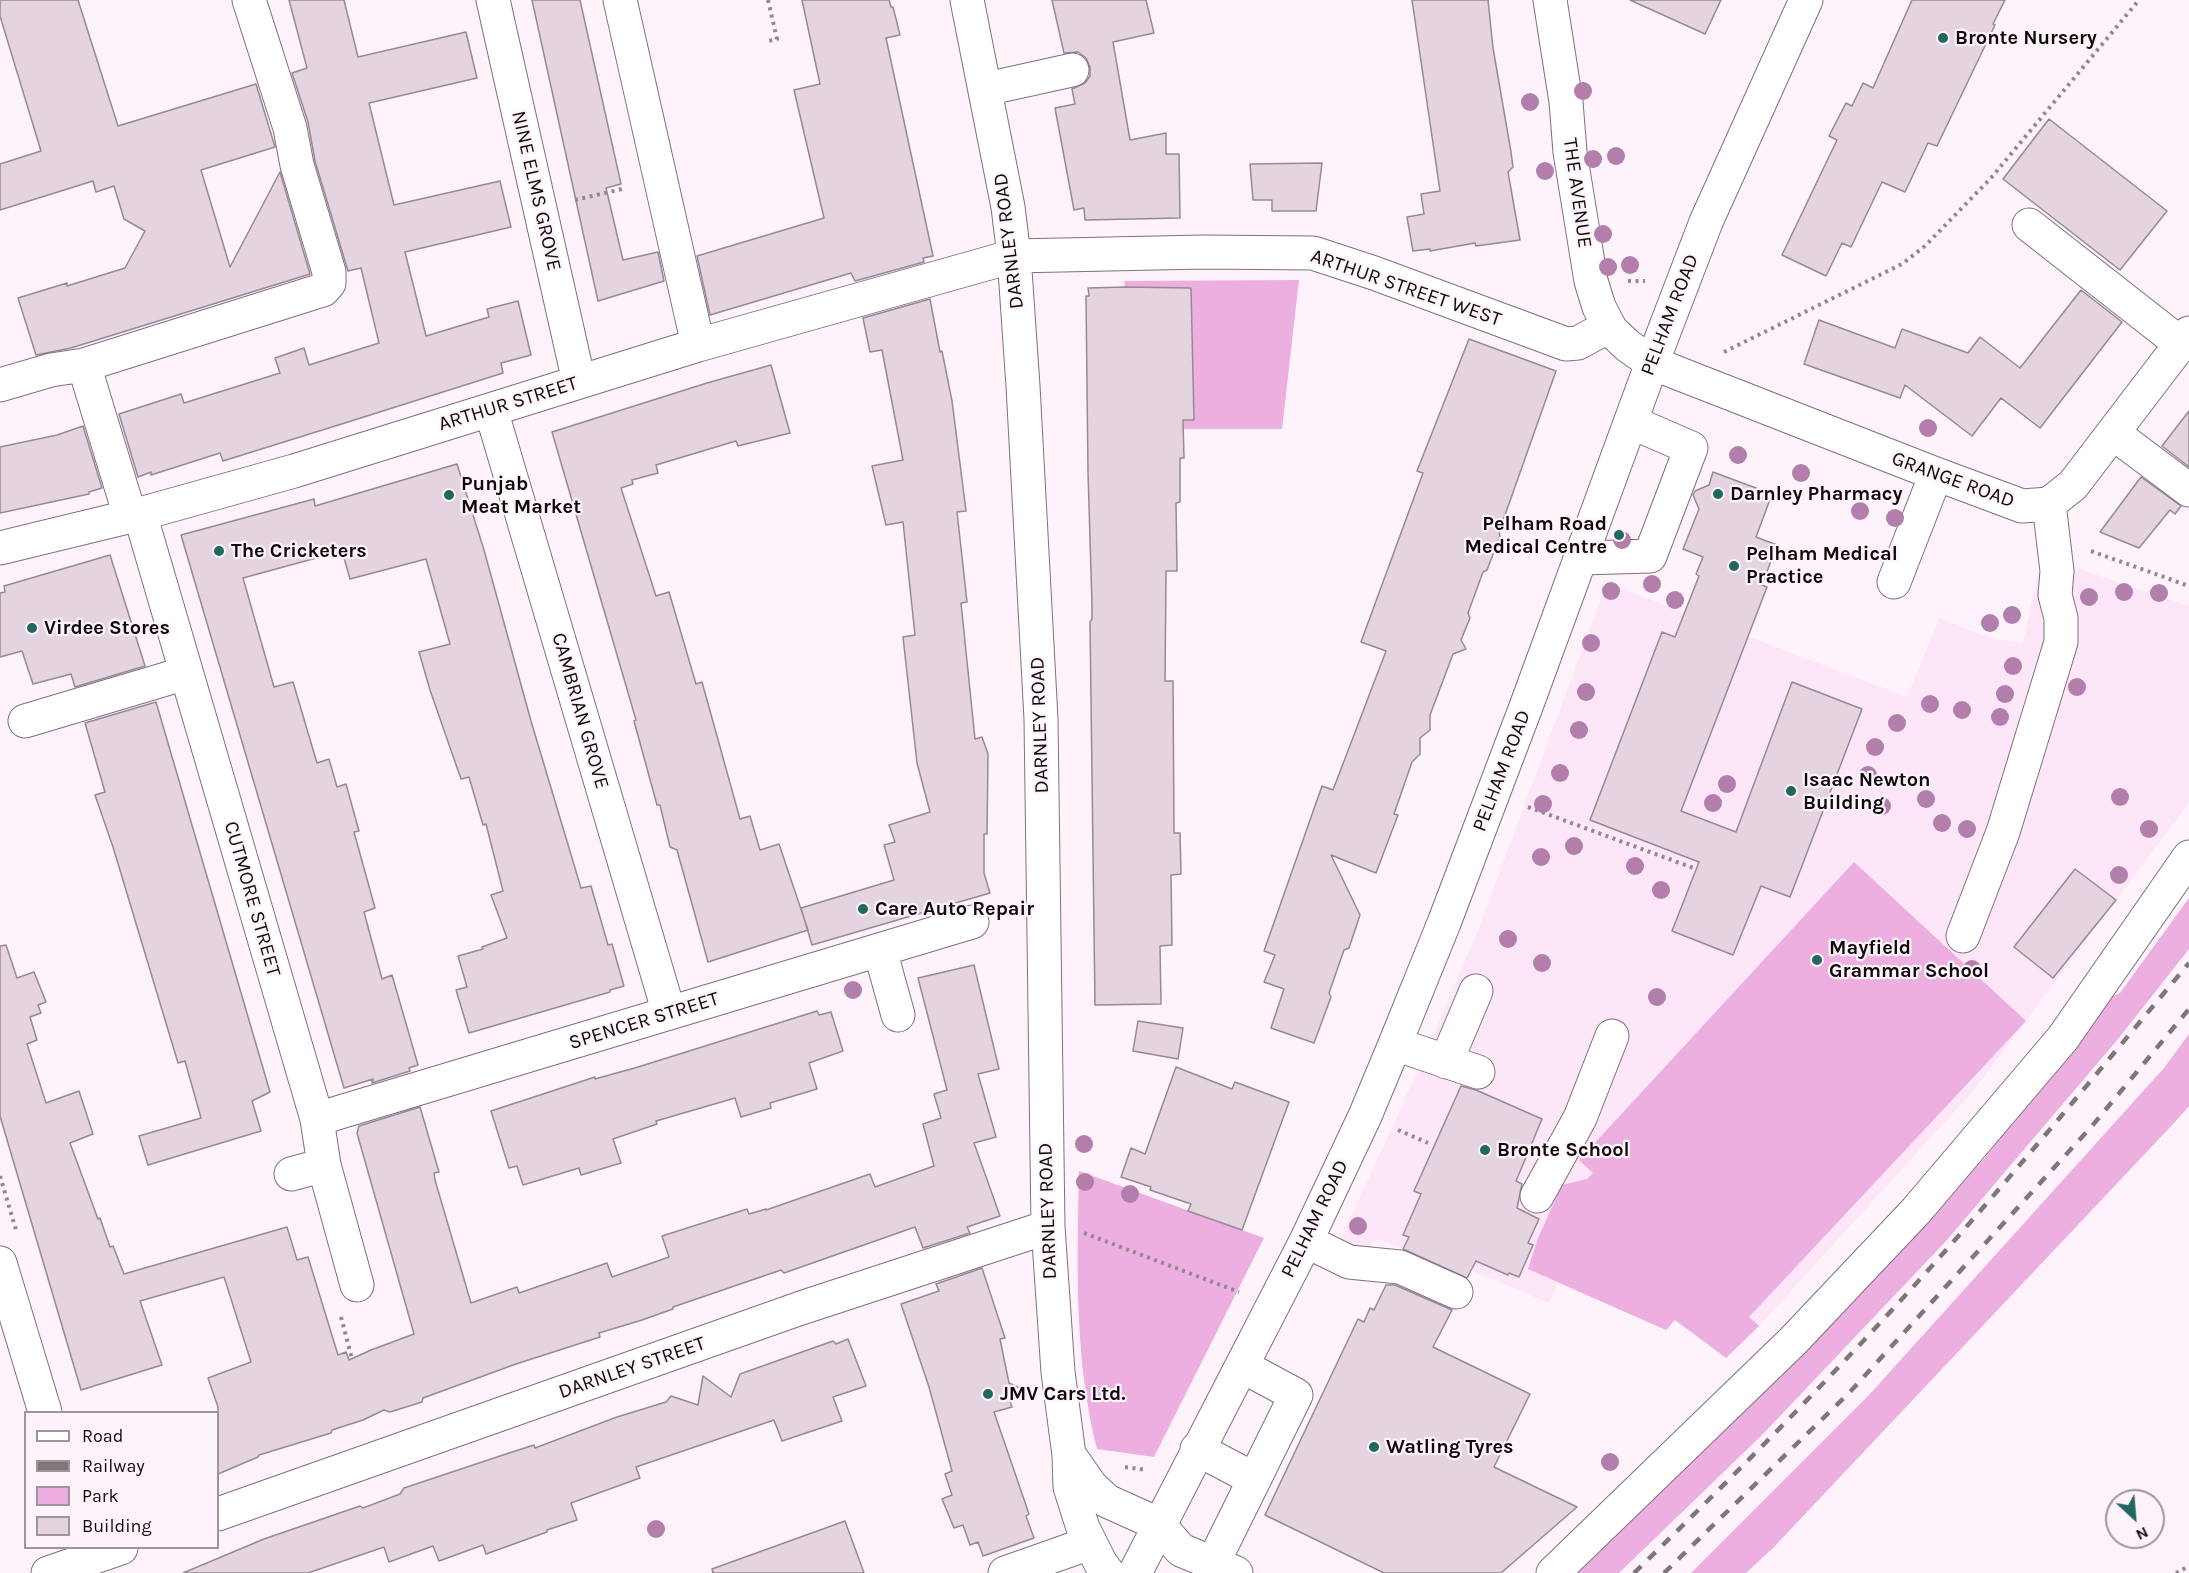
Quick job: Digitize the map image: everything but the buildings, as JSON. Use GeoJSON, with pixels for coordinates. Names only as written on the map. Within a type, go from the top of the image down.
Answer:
{"type":"FeatureCollection","features":[{"type":"Feature","properties":{"kind":"street"},"geometry":{"type":"LineString","coordinates":[[0,385],[51,370],[84,365],[322,290],[329,283],[329,272],[297,165],[291,128],[249,0]]}},
{"type":"Feature","properties":{"kind":"street","name":"NINE ELMS GROVE"},"geometry":{"type":"LineString","coordinates":[[493,0],[579,382]]}},
{"type":"Feature","properties":{"kind":"street"},"geometry":{"type":"LineString","coordinates":[[621,0],[659,180],[698,345]]}},
{"type":"Feature","properties":{"kind":"street","name":"DARNLEY ROAD"},"geometry":{"type":"LineString","coordinates":[[967,0],[1004,184],[1014,256],[1041,719],[1048,1227],[1058,1372],[1070,1487],[1090,1543],[1108,1573]]}},
{"type":"Feature","properties":{"kind":"street","name":"THE AVENUE"},"geometry":{"type":"LineString","coordinates":[[1550,0],[1566,102],[1571,163],[1587,262],[1597,302],[1609,326],[1628,346],[1652,363]]}},
{"type":"Feature","properties":{"kind":"street","name":"PELHAM ROAD"},"geometry":{"type":"LineString","coordinates":[[1158,1524],[1274,1306],[1365,1116],[1444,923],[1706,222],[1806,0]]}},
{"type":"Feature","properties":{"kind":"street"},"geometry":{"type":"LineString","coordinates":[[986,89],[1072,70]]}},
{"type":"Feature","properties":{"kind":"street"},"geometry":{"type":"LineString","coordinates":[[1963,936],[2003,832],[2061,642],[2061,618],[2055,595],[2058,571],[2049,504],[2073,485],[2185,338],[2029,225]]}},
{"type":"Feature","properties":{"kind":"street","name":"ARTHUR STREET WEST"},"geometry":{"type":"LineString","coordinates":[[1014,256],[1204,242],[1313,253],[1374,273],[1566,344],[1578,343],[1609,326]]}},
{"type":"Feature","properties":{"kind":"street","name":"ARTHUR STREET"},"geometry":{"type":"LineString","coordinates":[[0,548],[135,515],[294,471],[698,345],[1014,256]]}},
{"type":"Feature","properties":{"kind":"street","name":"GRANGE ROAD"},"geometry":{"type":"LineString","coordinates":[[1652,363],[2022,506],[2049,504]]}},
{"type":"Feature","properties":{"kind":"street","name":"CUTMORE STREET"},"geometry":{"type":"LineString","coordinates":[[84,365],[186,673],[317,1119],[324,1165],[357,1286]]}},
{"type":"Feature","properties":{"kind":"street","name":"CAMBRIAN GROVE"},"geometry":{"type":"LineString","coordinates":[[491,410],[669,1013]]}},
{"type":"Feature","properties":{"kind":"street"},"geometry":{"type":"LineString","coordinates":[[1582,558],[1650,556],[1691,448],[1631,422]]}},
{"type":"Feature","properties":{"kind":"street"},"geometry":{"type":"LineString","coordinates":[[2113,433],[2189,490]]}},
{"type":"Feature","properties":{"kind":"street"},"geometry":{"type":"LineString","coordinates":[[1894,582],[1936,474]]}},
{"type":"Feature","properties":{"kind":"street"},"geometry":{"type":"LineString","coordinates":[[25,721],[186,673]]}},
{"type":"Feature","properties":{"kind":"street"},"geometry":{"type":"LineString","coordinates":[[1553,1573],[1793,1341],[1916,1211],[2062,1038],[2189,857]]}},
{"type":"Feature","properties":{"kind":"street","name":"SPENCER STREET"},"geometry":{"type":"LineString","coordinates":[[317,1119],[972,922]]}},
{"type":"Feature","properties":{"kind":"street"},"geometry":{"type":"LineString","coordinates":[[880,950],[898,1015]]}},
{"type":"Feature","properties":{"kind":"street"},"geometry":{"type":"LineString","coordinates":[[1446,1062],[1476,991]]}},
{"type":"Feature","properties":{"kind":"street"},"geometry":{"type":"LineString","coordinates":[[1537,1196],[1580,1118],[1612,1036]]}},
{"type":"Feature","properties":{"kind":"street"},"geometry":{"type":"LineString","coordinates":[[1395,1044],[1478,1072]]}},
{"type":"Feature","properties":{"kind":"street"},"geometry":{"type":"LineString","coordinates":[[291,1174],[324,1165]]}},
{"type":"Feature","properties":{"kind":"street","name":"DARNLEY STREET"},"geometry":{"type":"LineString","coordinates":[[219,1514],[801,1308],[1048,1227]]}},
{"type":"Feature","properties":{"kind":"street"},"geometry":{"type":"LineString","coordinates":[[1306,1241],[1350,1262],[1400,1267],[1456,1292]]}},
{"type":"Feature","properties":{"kind":"street"},"geometry":{"type":"LineString","coordinates":[[0,1263],[44,1411]]}},
{"type":"Feature","properties":{"kind":"street"},"geometry":{"type":"LineString","coordinates":[[1135,1573],[1158,1524],[1181,1550],[1224,1568],[1254,1479],[1296,1395],[1242,1366]]}},
{"type":"Feature","properties":{"kind":"street"},"geometry":{"type":"LineString","coordinates":[[1197,1449],[1254,1479]]}},
{"type":"Feature","properties":{"kind":"street","name":"DARNLEY ROAD"},"geometry":{"type":"LineString","coordinates":[[1068,1455],[1102,1497],[1122,1509],[1158,1524]]}},
{"type":"Feature","properties":{"kind":"street"},"geometry":{"type":"LineString","coordinates":[[1005,1573],[1090,1543]]}},
{"type":"Feature","properties":{"kind":"street"},"geometry":{"type":"LineString","coordinates":[[48,1573],[87,1553],[114,1549]]}},
{"type":"Feature","properties":{"kind":"path"},"geometry":{"type":"LineString","coordinates":[[768,0],[777,39],[768,41]]}},
{"type":"Feature","properties":{"kind":"path"},"geometry":{"type":"LineString","coordinates":[[1722,352],[1902,264],[1925,246],[1991,178],[2139,0]]}},
{"type":"Feature","properties":{"kind":"path"},"geometry":{"type":"LineString","coordinates":[[540,209],[659,180]]}},
{"type":"Feature","properties":{"kind":"path"},"geometry":{"type":"LineString","coordinates":[[1621,277],[1634,282],[1643,282],[1650,277]]}},
{"type":"Feature","properties":{"kind":"path"},"geometry":{"type":"LineString","coordinates":[[2054,544],[2074,550],[2077,543],[2080,548],[2189,586]]}},
{"type":"Feature","properties":{"kind":"path"},"geometry":{"type":"LineString","coordinates":[[1492,795],[1696,869]]}},
{"type":"Feature","properties":{"kind":"path"},"geometry":{"type":"LineString","coordinates":[[1082,1233],[1274,1306]]}},
{"type":"Feature","properties":{"kind":"path"},"geometry":{"type":"LineString","coordinates":[[1122,1467],[1146,1470],[1154,1468]]}},
{"type":"Feature","properties":{"kind":"path"},"geometry":{"type":"LineString","coordinates":[[2176,1573],[2189,1566]]}},
{"type":"Feature","properties":{"kind":"shaded area","name":"Mayfield Grammar School"},"geometry":{"type":"Polygon","coordinates":[[[2076,568],[2189,606],[2189,803],[1974,1090],[1759,1326],[1726,1358],[1675,1320],[1666,1330],[1558,1283],[1549,1303],[1457,1264],[1453,1271],[1379,1239],[1356,1249],[1340,1241],[1417,1073],[1477,933],[1607,583],[1907,697],[1939,618],[1990,638],[2023,643],[2038,573],[2076,568]]]}},
{"type":"Feature","properties":{"kind":"green space"},"geometry":{"type":"Polygon","coordinates":[[[1299,280],[1282,429],[1183,429],[1138,421],[1194,420],[1193,381],[1158,382],[1192,317],[1191,288],[1125,287],[1124,281],[1299,280]]]}},
{"type":"Feature","properties":{"kind":"green space"},"geometry":{"type":"Polygon","coordinates":[[[1854,862],[2026,1021],[1749,1317],[1759,1326],[1726,1358],[1675,1320],[1666,1330],[1528,1269],[1538,1238],[1562,1185],[1587,1179],[1593,1173],[1579,1160],[1854,862]]]}},
{"type":"Feature","properties":{"kind":"green space"},"geometry":{"type":"Polygon","coordinates":[[[2189,898],[2189,949],[2118,1039],[1947,1240],[1763,1434],[1619,1573],[1571,1573],[1847,1302],[1984,1159],[2105,1000],[2120,993],[2189,898]]]}},
{"type":"Feature","properties":{"kind":"green space"},"geometry":{"type":"Polygon","coordinates":[[[2189,1034],[2189,1106],[2174,1123],[1773,1548],[1746,1573],[1691,1573],[1869,1395],[2164,1068],[2189,1034]]]}},
{"type":"Feature","properties":{"kind":"green space"},"geometry":{"type":"Polygon","coordinates":[[[1079,1171],[1264,1238],[1154,1457],[1097,1449],[1084,1381],[1081,1346],[1078,1276],[1079,1171]]]}},
{"type":"Feature","properties":{"kind":"railway"},"geometry":{"type":"LineString","coordinates":[[1634,1573],[1785,1423],[1895,1307],[2029,1154],[2189,963]]}},
{"type":"Feature","properties":{"kind":"railway"},"geometry":{"type":"LineString","coordinates":[[1664,1573],[1849,1393],[2092,1126],[2189,1009]]}},
{"type":"Feature","properties":{"kind":"place","name":"Bronte Nursery"},"geometry":{"type":"Point","coordinates":[1943,38]}},
{"type":"Feature","properties":{"kind":"place","name":"Darnley Pharmacy"},"geometry":{"type":"Point","coordinates":[1718,494]}},
{"type":"Feature","properties":{"kind":"place","name":"Punjab Meat Market"},"geometry":{"type":"Point","coordinates":[449,495]}},
{"type":"Feature","properties":{"kind":"place","name":"Pelham Road Medical Centre"},"geometry":{"type":"Point","coordinates":[1619,535]}},
{"type":"Feature","properties":{"kind":"place","name":"The Cricketers"},"geometry":{"type":"Point","coordinates":[219,551]}},
{"type":"Feature","properties":{"kind":"place","name":"Pelham Medical Practice"},"geometry":{"type":"Point","coordinates":[1734,566]}},
{"type":"Feature","properties":{"kind":"place","name":"Virdee Stores"},"geometry":{"type":"Point","coordinates":[32,628]}},
{"type":"Feature","properties":{"kind":"place","name":"Isaac Newton Building"},"geometry":{"type":"Point","coordinates":[1791,791]}},
{"type":"Feature","properties":{"kind":"place","name":"Care Auto Repair"},"geometry":{"type":"Point","coordinates":[863,909]}},
{"type":"Feature","properties":{"kind":"place","name":"Mayfield Grammar School"},"geometry":{"type":"Point","coordinates":[1817,960]}},
{"type":"Feature","properties":{"kind":"place","name":"Bronte School"},"geometry":{"type":"Point","coordinates":[1485,1150]}},
{"type":"Feature","properties":{"kind":"place","name":"JMV Cars Ltd."},"geometry":{"type":"Point","coordinates":[988,1394]}},
{"type":"Feature","properties":{"kind":"place","name":"Watling Tyres"},"geometry":{"type":"Point","coordinates":[1374,1447]}}]}
